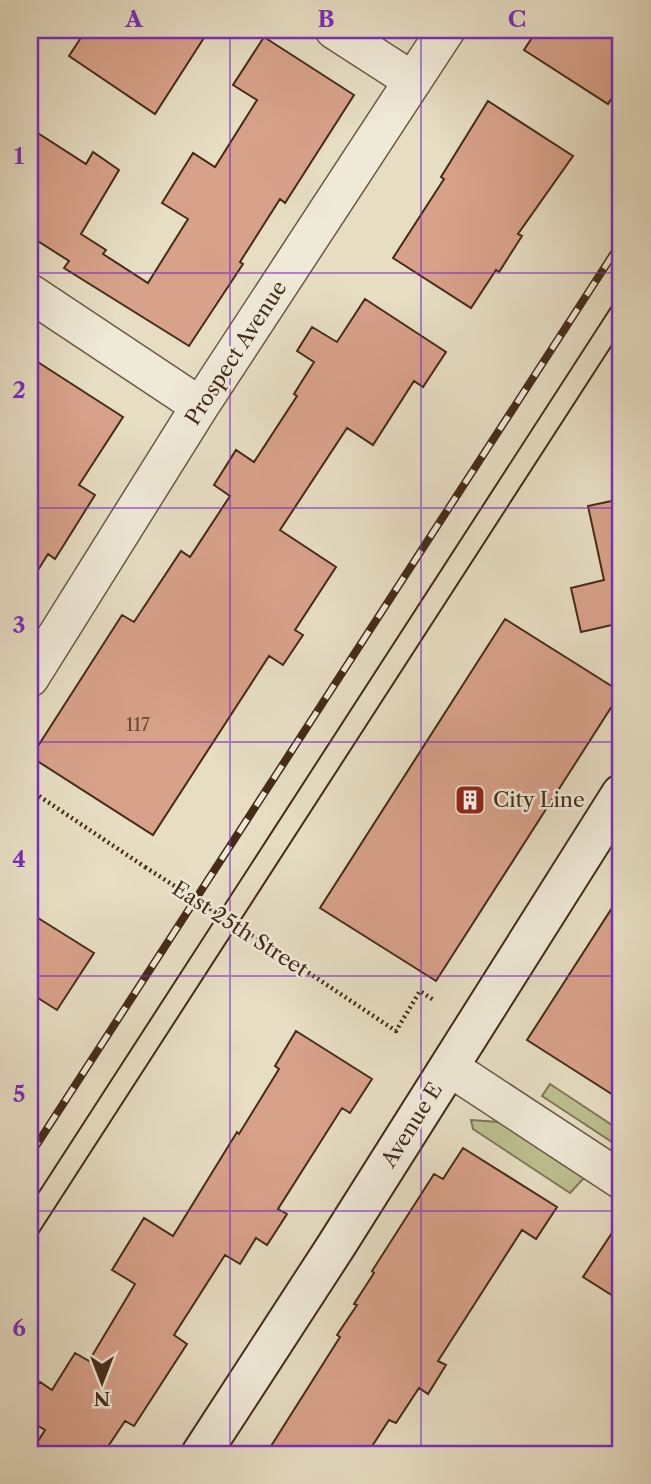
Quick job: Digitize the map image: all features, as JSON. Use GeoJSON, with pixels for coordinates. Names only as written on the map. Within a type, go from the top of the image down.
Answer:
{"type":"FeatureCollection","features":[{"type":"Feature","properties":{"kind":"main road","name":"Avenue E"},"geometry":{"type":"LineString","coordinates":[[201,1454],[621,794]]}},
{"type":"Feature","properties":{"kind":"street"},"geometry":{"type":"LineString","coordinates":[[334,30],[413,81]]}},
{"type":"Feature","properties":{"kind":"street","name":"Prospect Avenue"},"geometry":{"type":"LineString","coordinates":[[30,678],[201,406],[446,30]]}},
{"type":"Feature","properties":{"kind":"street"},"geometry":{"type":"LineString","coordinates":[[30,293],[201,406]]}},
{"type":"Feature","properties":{"kind":"street"},"geometry":{"type":"LineString","coordinates":[[449,1067],[621,1180]]}},
{"type":"Feature","properties":{"kind":"path","name":"East 25th Street"},"geometry":{"type":"LineString","coordinates":[[30,790],[396,1031],[420,991],[435,1001]]}},
{"type":"Feature","properties":{"kind":"green space"},"geometry":{"type":"Polygon","coordinates":[[[550,1084],[621,1131],[621,1148],[542,1096],[550,1084]]]}},
{"type":"Feature","properties":{"kind":"green space"},"geometry":{"type":"Polygon","coordinates":[[[471,1120],[499,1122],[584,1178],[570,1193],[473,1129],[471,1120]]]}},
{"type":"Feature","properties":{"kind":"building"},"geometry":{"type":"Polygon","coordinates":[[[86,30],[209,30],[155,114],[69,56],[86,30]]]}},
{"type":"Feature","properties":{"kind":"building"},"geometry":{"type":"Polygon","coordinates":[[[537,30],[621,30],[621,84],[608,104],[524,50],[537,30]]]}},
{"type":"Feature","properties":{"kind":"building"},"geometry":{"type":"Polygon","coordinates":[[[264,37],[354,95],[285,203],[280,199],[240,262],[243,264],[189,346],[64,268],[69,261],[30,236],[30,128],[86,164],[93,152],[119,170],[81,234],[106,250],[103,254],[148,283],[188,219],[162,203],[193,153],[215,167],[257,100],[233,85],[264,37]]]}},
{"type":"Feature","properties":{"kind":"building"},"geometry":{"type":"Polygon","coordinates":[[[488,101],[573,156],[518,234],[522,236],[499,272],[496,270],[471,308],[393,258],[444,179],[441,177],[488,101]]]}},
{"type":"Feature","properties":{"kind":"building"},"geometry":{"type":"Polygon","coordinates":[[[365,299],[446,352],[423,387],[414,381],[373,445],[347,428],[280,530],[336,567],[295,630],[303,635],[283,665],[269,656],[153,835],[31,757],[122,615],[134,622],[181,551],[190,557],[230,496],[214,485],[236,450],[254,462],[297,396],[294,394],[314,362],[297,351],[312,327],[337,342],[365,299]]]}},
{"type":"Feature","properties":{"kind":"building"},"geometry":{"type":"Polygon","coordinates":[[[30,357],[123,417],[79,485],[95,495],[55,559],[48,554],[30,583],[30,357]]]}},
{"type":"Feature","properties":{"kind":"building"},"geometry":{"type":"Polygon","coordinates":[[[621,499],[621,623],[581,632],[571,588],[604,580],[588,506],[621,499]]]}},
{"type":"Feature","properties":{"kind":"building","name":"City Line"},"geometry":{"type":"Polygon","coordinates":[[[505,619],[621,692],[436,981],[320,908],[505,619]]]}},
{"type":"Feature","properties":{"kind":"building"},"geometry":{"type":"Polygon","coordinates":[[[621,894],[621,1100],[527,1040],[621,894]]]}},
{"type":"Feature","properties":{"kind":"building"},"geometry":{"type":"Polygon","coordinates":[[[30,913],[94,953],[57,1010],[30,993],[30,913]]]}},
{"type":"Feature","properties":{"kind":"building"},"geometry":{"type":"Polygon","coordinates":[[[296,1031],[372,1079],[350,1113],[342,1108],[278,1209],[287,1214],[267,1245],[256,1238],[240,1264],[225,1255],[174,1335],[187,1344],[134,1426],[125,1421],[103,1454],[30,1454],[45,1430],[30,1421],[30,1398],[40,1382],[52,1390],[75,1353],[89,1361],[135,1284],[112,1270],[144,1218],[173,1236],[279,1069],[275,1066],[296,1031]]]}},
{"type":"Feature","properties":{"kind":"building"},"geometry":{"type":"Polygon","coordinates":[[[463,1148],[557,1207],[536,1239],[522,1230],[438,1361],[446,1365],[428,1394],[419,1388],[396,1423],[389,1420],[367,1454],[266,1454],[340,1337],[337,1335],[357,1305],[354,1304],[374,1273],[372,1271],[434,1174],[443,1179],[463,1148]]]}},
{"type":"Feature","properties":{"kind":"building"},"geometry":{"type":"Polygon","coordinates":[[[621,1219],[621,1301],[583,1277],[621,1219]]]}},
{"type":"Feature","properties":{"kind":"tram line"},"geometry":{"type":"LineString","coordinates":[[30,1206],[621,292]]}},
{"type":"Feature","properties":{"kind":"tram line"},"geometry":{"type":"LineString","coordinates":[[30,1246],[621,331]]}},
{"type":"Feature","properties":{"kind":"railway"},"geometry":{"type":"LineString","coordinates":[[30,1155],[621,242]]}},
{"type":"Feature","properties":{"kind":"place","name":"City Line"},"geometry":{"type":"Point","coordinates":[470,800]}}]}
